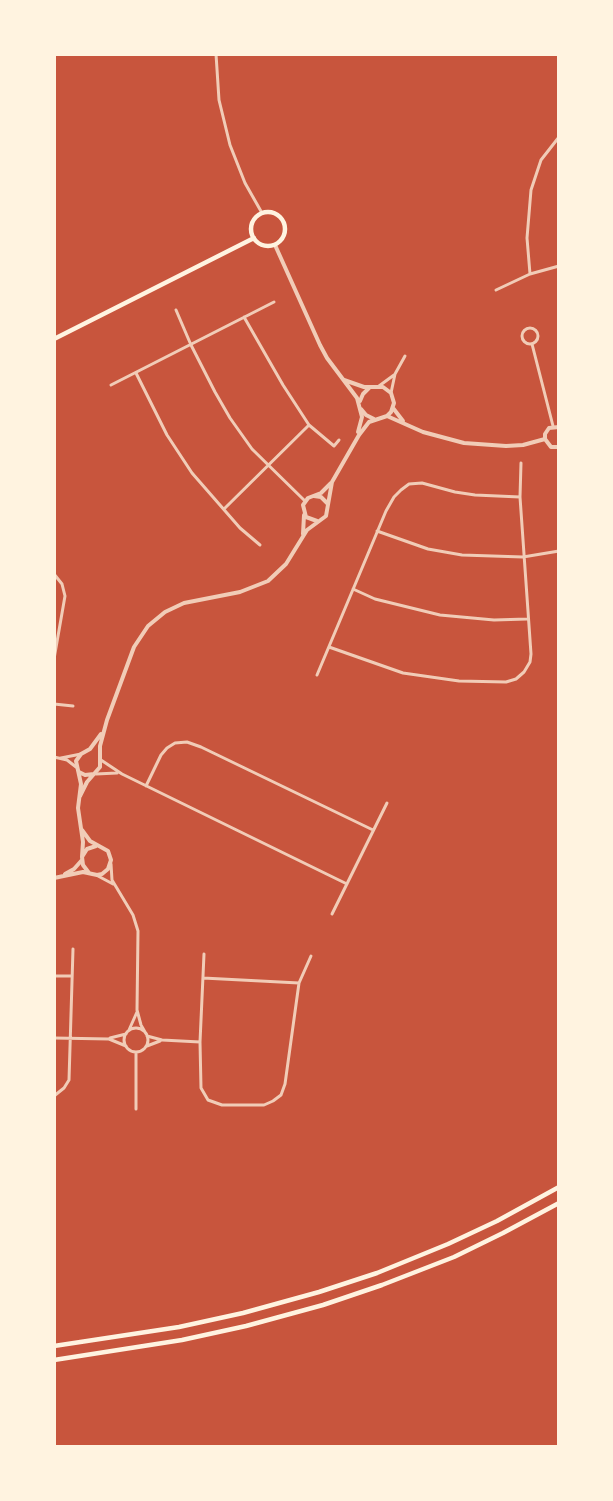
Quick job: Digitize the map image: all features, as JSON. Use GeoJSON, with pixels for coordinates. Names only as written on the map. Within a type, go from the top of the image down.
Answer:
{"type":"FeatureCollection","features":[{"type":"Feature","properties":{"kind":"main road"},"geometry":{"type":"LineString","coordinates":[[262,213],[274,213],[284,221],[286,231],[284,237],[275,245],[261,244],[254,238],[251,227],[257,216],[262,213]]}},
{"type":"Feature","properties":{"kind":"main road"},"geometry":{"type":"LineString","coordinates":[[54,339],[254,238]]}},
{"type":"Feature","properties":{"kind":"main road"},"geometry":{"type":"LineString","coordinates":[[54,1346],[198,1323],[319,1292],[377,1273],[448,1244],[497,1221],[559,1187]]}},
{"type":"Feature","properties":{"kind":"main road"},"geometry":{"type":"LineString","coordinates":[[54,1359],[136,1348],[201,1336],[323,1305],[454,1257],[559,1203]]}},
{"type":"Feature","properties":{"kind":"street"},"geometry":{"type":"LineString","coordinates":[[216,54],[219,100],[230,145],[245,183],[262,213]]}},
{"type":"Feature","properties":{"kind":"street"},"geometry":{"type":"LineString","coordinates":[[530,274],[527,238],[531,190],[541,160],[559,138]]}},
{"type":"Feature","properties":{"kind":"street"},"geometry":{"type":"LineString","coordinates":[[275,245],[320,345],[366,416],[374,419]]}},
{"type":"Feature","properties":{"kind":"street"},"geometry":{"type":"LineString","coordinates":[[496,290],[530,274],[559,266]]}},
{"type":"Feature","properties":{"kind":"street"},"geometry":{"type":"LineString","coordinates":[[111,386],[274,302]]}},
{"type":"Feature","properties":{"kind":"street"},"geometry":{"type":"LineString","coordinates":[[176,310],[214,392],[230,418],[252,449],[305,501]]}},
{"type":"Feature","properties":{"kind":"street"},"geometry":{"type":"LineString","coordinates":[[244,317],[309,425],[334,446],[339,440]]}},
{"type":"Feature","properties":{"kind":"street"},"geometry":{"type":"LineString","coordinates":[[528,328],[534,328],[538,334],[538,340],[532,344],[523,339],[522,333],[528,328]]}},
{"type":"Feature","properties":{"kind":"street"},"geometry":{"type":"LineString","coordinates":[[532,344],[553,426]]}},
{"type":"Feature","properties":{"kind":"street"},"geometry":{"type":"LineString","coordinates":[[391,393],[395,374],[405,356]]}},
{"type":"Feature","properties":{"kind":"street"},"geometry":{"type":"LineString","coordinates":[[136,373],[173,445],[192,474],[240,528],[261,545]]}},
{"type":"Feature","properties":{"kind":"street"},"geometry":{"type":"LineString","coordinates":[[344,380],[358,386],[379,386],[395,374]]}},
{"type":"Feature","properties":{"kind":"street"},"geometry":{"type":"LineString","coordinates":[[379,386],[391,393],[394,399],[393,408],[387,416]]}},
{"type":"Feature","properties":{"kind":"street"},"geometry":{"type":"LineString","coordinates":[[357,438],[361,423],[360,406],[363,394],[370,387]]}},
{"type":"Feature","properties":{"kind":"street"},"geometry":{"type":"LineString","coordinates":[[393,408],[406,423]]}},
{"type":"Feature","properties":{"kind":"street"},"geometry":{"type":"LineString","coordinates":[[80,796],[87,782],[100,767],[100,746],[105,725],[134,648],[143,632],[165,612],[184,603],[240,592],[268,581],[286,564],[303,535],[317,521],[326,516],[332,482],[365,425],[374,419],[387,416],[423,432],[465,443],[506,447],[523,446],[545,439]]}},
{"type":"Feature","properties":{"kind":"street"},"geometry":{"type":"LineString","coordinates":[[224,509],[309,425]]}},
{"type":"Feature","properties":{"kind":"street"},"geometry":{"type":"LineString","coordinates":[[559,427],[553,426],[546,431],[545,439],[548,445],[558,447],[559,454]]}},
{"type":"Feature","properties":{"kind":"street"},"geometry":{"type":"LineString","coordinates":[[329,647],[403,673],[459,681],[506,682],[516,679],[524,672],[530,662],[531,654],[520,497],[521,463]]}},
{"type":"Feature","properties":{"kind":"street"},"geometry":{"type":"LineString","coordinates":[[305,501],[332,482]]}},
{"type":"Feature","properties":{"kind":"street"},"geometry":{"type":"LineString","coordinates":[[317,675],[377,531],[394,497],[409,484],[422,483],[465,493],[520,497]]}},
{"type":"Feature","properties":{"kind":"street"},"geometry":{"type":"LineString","coordinates":[[314,496],[325,499],[329,507]]}},
{"type":"Feature","properties":{"kind":"street"},"geometry":{"type":"LineString","coordinates":[[303,535],[305,501]]}},
{"type":"Feature","properties":{"kind":"street"},"geometry":{"type":"LineString","coordinates":[[304,513],[311,520],[317,521]]}},
{"type":"Feature","properties":{"kind":"street"},"geometry":{"type":"LineString","coordinates":[[377,531],[428,549],[462,555],[524,556],[559,551]]}},
{"type":"Feature","properties":{"kind":"street"},"geometry":{"type":"LineString","coordinates":[[54,574],[62,584],[65,596],[54,659]]}},
{"type":"Feature","properties":{"kind":"street"},"geometry":{"type":"LineString","coordinates":[[353,589],[375,599],[440,615],[494,620],[527,619]]}},
{"type":"Feature","properties":{"kind":"street"},"geometry":{"type":"LineString","coordinates":[[54,704],[73,706]]}},
{"type":"Feature","properties":{"kind":"street"},"geometry":{"type":"LineString","coordinates":[[60,758],[87,751],[94,745],[105,725]]}},
{"type":"Feature","properties":{"kind":"street"},"geometry":{"type":"LineString","coordinates":[[147,786],[164,751],[175,743],[187,742],[373,830]]}},
{"type":"Feature","properties":{"kind":"street"},"geometry":{"type":"LineString","coordinates":[[87,751],[93,752],[122,774],[347,884]]}},
{"type":"Feature","properties":{"kind":"street"},"geometry":{"type":"LineString","coordinates":[[81,754],[76,761],[81,784],[78,808],[83,842],[82,858],[85,870],[91,874]]}},
{"type":"Feature","properties":{"kind":"street"},"geometry":{"type":"LineString","coordinates":[[54,757],[67,760],[85,775],[111,772],[122,774]]}},
{"type":"Feature","properties":{"kind":"street"},"geometry":{"type":"LineString","coordinates":[[332,914],[387,802]]}},
{"type":"Feature","properties":{"kind":"street"},"geometry":{"type":"LineString","coordinates":[[80,826],[90,841],[110,855],[111,873],[115,885],[134,915],[138,931],[137,1010],[146,1034],[146,1046]]}},
{"type":"Feature","properties":{"kind":"street"},"geometry":{"type":"LineString","coordinates":[[56,878],[74,869],[89,848],[100,846]]}},
{"type":"Feature","properties":{"kind":"street"},"geometry":{"type":"LineString","coordinates":[[96,875],[106,872],[111,864]]}},
{"type":"Feature","properties":{"kind":"street"},"geometry":{"type":"LineString","coordinates":[[56,878],[83,872],[96,875],[115,885]]}},
{"type":"Feature","properties":{"kind":"street"},"geometry":{"type":"LineString","coordinates":[[54,1096],[64,1088],[69,1080],[73,949]]}},
{"type":"Feature","properties":{"kind":"street"},"geometry":{"type":"LineString","coordinates":[[204,954],[200,1042],[201,1088],[208,1100],[217,1105],[264,1105],[273,1101],[284,1090],[299,983],[311,956]]}},
{"type":"Feature","properties":{"kind":"street"},"geometry":{"type":"LineString","coordinates":[[54,976],[71,976]]}},
{"type":"Feature","properties":{"kind":"street"},"geometry":{"type":"LineString","coordinates":[[203,978],[299,983]]}},
{"type":"Feature","properties":{"kind":"street"},"geometry":{"type":"LineString","coordinates":[[126,1046],[124,1040],[137,1010]]}},
{"type":"Feature","properties":{"kind":"street"},"geometry":{"type":"LineString","coordinates":[[105,1039],[134,1029],[162,1040],[200,1042]]}},
{"type":"Feature","properties":{"kind":"street"},"geometry":{"type":"LineString","coordinates":[[54,1038],[105,1039],[120,1043],[136,1052],[162,1040]]}},
{"type":"Feature","properties":{"kind":"street"},"geometry":{"type":"LineString","coordinates":[[136,1052],[136,1109]]}}]}
